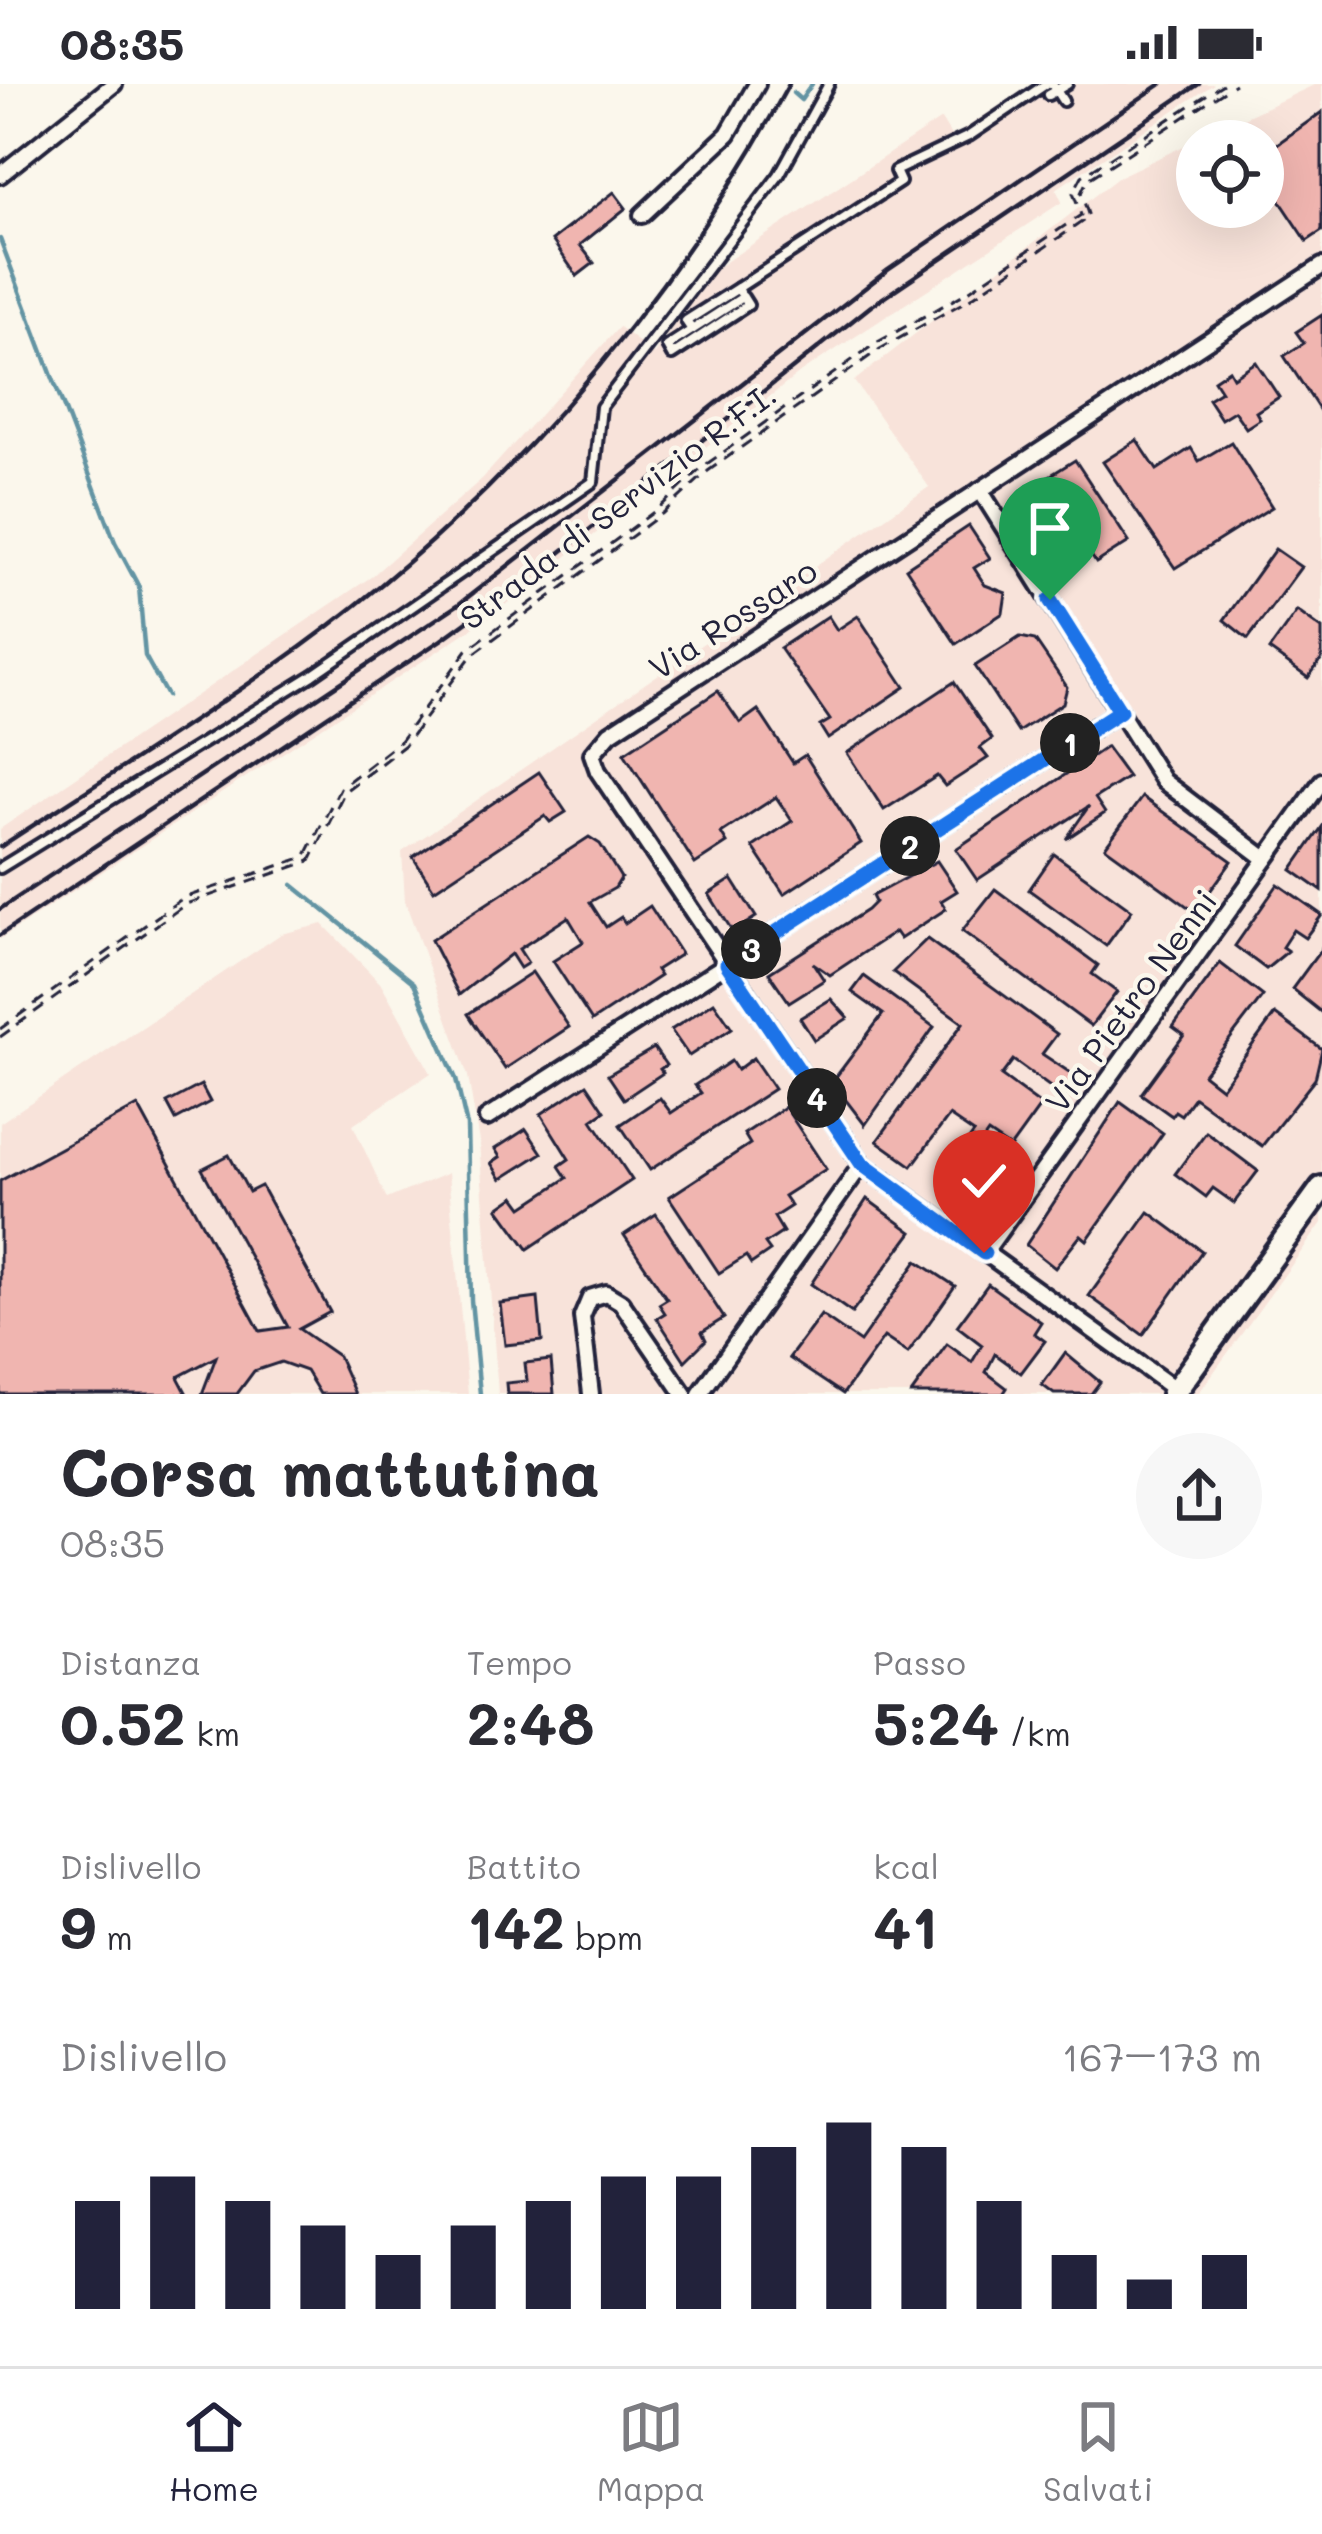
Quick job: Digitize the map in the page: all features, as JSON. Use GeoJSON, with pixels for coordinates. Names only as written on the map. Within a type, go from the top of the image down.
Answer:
{"type":"FeatureCollection","features":[{"type":"Feature","properties":{"kind":"main road"},"geometry":{"type":"LineString","coordinates":[[1174,1392],[1322,1188]]}},
{"type":"Feature","properties":{"kind":"street"},"geometry":{"type":"LineString","coordinates":[[0,175],[114,84]]}},
{"type":"Feature","properties":{"kind":"street"},"geometry":{"type":"LineString","coordinates":[[642,215],[728,134],[757,84]]}},
{"type":"Feature","properties":{"kind":"street","name":"Via Rossaro"},"geometry":{"type":"LineString","coordinates":[[1174,1392],[862,1164],[598,771],[594,747],[1322,266]]}},
{"type":"Feature","properties":{"kind":"street"},"geometry":{"type":"LineString","coordinates":[[980,490],[1162,781],[1265,859]]}},
{"type":"Feature","properties":{"kind":"street"},"geometry":{"type":"LineString","coordinates":[[487,1118],[1120,711]]}},
{"type":"Feature","properties":{"kind":"street","name":"Via Pietro Nenni"},"geometry":{"type":"LineString","coordinates":[[984,1253],[1322,782]]}},
{"type":"Feature","properties":{"kind":"street"},"geometry":{"type":"LineString","coordinates":[[700,1394],[862,1164]]}},
{"type":"Feature","properties":{"kind":"street"},"geometry":{"type":"LineString","coordinates":[[591,1394],[582,1317],[588,1300],[602,1294],[621,1302],[684,1394]]}},
{"type":"Feature","properties":{"kind":"lane","name":"Strada di Servizio R.F.I."},"geometry":{"type":"LineString","coordinates":[[0,868],[313,675],[593,482],[601,407],[779,175],[829,84]]}},
{"type":"Feature","properties":{"kind":"lane"},"geometry":{"type":"LineString","coordinates":[[740,293],[748,305],[672,355],[667,346],[692,331],[686,321],[740,293],[900,182],[895,172],[1051,88],[1067,84]]}},
{"type":"Feature","properties":{"kind":"lane"},"geometry":{"type":"LineString","coordinates":[[1051,88],[1063,101]]}},
{"type":"Feature","properties":{"kind":"path","name":"Strada di Servizio R.F.I."},"geometry":{"type":"LineString","coordinates":[[0,1029],[182,898],[305,856],[340,788],[400,741],[467,650],[659,508],[704,466],[876,343],[964,294],[1081,214],[1073,193],[1082,176],[1223,84]]}},
{"type":"Feature","properties":{"kind":"path"},"geometry":{"type":"LineString","coordinates":[[0,1037],[186,904],[310,861],[346,791],[405,745],[472,655],[663,513],[708,471],[880,349],[968,300],[1089,217],[1081,193],[1088,180],[1235,84]]}},
{"type":"Feature","properties":{"kind":"shaded area"},"geometry":{"type":"Polygon","coordinates":[[[1032,84],[1214,84],[1056,189],[1062,202],[801,372],[491,616],[0,939],[0,829],[371,577],[483,478],[619,327],[654,354],[709,273],[941,119],[952,137],[1032,84]]]}},
{"type":"Feature","properties":{"kind":"shaded area"},"geometry":{"type":"Polygon","coordinates":[[[1322,84],[1322,1223],[1198,1394],[498,1394],[479,1142],[468,1076],[405,901],[402,852],[929,487],[854,381],[1120,176],[1176,150],[1176,228],[1284,228],[1284,120],[1239,120],[1322,84]]]}},
{"type":"Feature","properties":{"kind":"shaded area"},"geometry":{"type":"Polygon","coordinates":[[[323,924],[382,985],[431,1073],[353,1125],[387,1199],[448,1173],[468,1394],[0,1394],[0,1123],[281,934],[323,924]]]}},
{"type":"Feature","properties":{"kind":"building"},"geometry":{"type":"Polygon","coordinates":[[[1322,112],[1322,231],[1307,241],[1284,206],[1284,139],[1322,112]]]}},
{"type":"Feature","properties":{"kind":"building"},"geometry":{"type":"Polygon","coordinates":[[[614,192],[626,208],[580,245],[594,263],[577,276],[552,240],[614,192]]]}},
{"type":"Feature","properties":{"kind":"building"},"geometry":{"type":"Polygon","coordinates":[[[1322,315],[1322,414],[1284,356],[1304,343],[1296,332],[1322,315]]]}},
{"type":"Feature","properties":{"kind":"building"},"geometry":{"type":"Polygon","coordinates":[[[1256,362],[1279,397],[1256,412],[1260,419],[1246,428],[1234,411],[1221,419],[1208,399],[1221,391],[1214,380],[1229,370],[1233,377],[1256,362]]]}},
{"type":"Feature","properties":{"kind":"building"},"geometry":{"type":"Polygon","coordinates":[[[1137,440],[1157,470],[1191,448],[1199,461],[1231,442],[1272,507],[1175,568],[1103,462],[1137,440]]]}},
{"type":"Feature","properties":{"kind":"building"},"geometry":{"type":"Polygon","coordinates":[[[1075,460],[1129,542],[1096,563],[1043,480],[1075,460]]]}},
{"type":"Feature","properties":{"kind":"building"},"geometry":{"type":"Polygon","coordinates":[[[969,526],[990,558],[974,568],[985,585],[1006,593],[1003,613],[956,644],[906,568],[969,526]]]}},
{"type":"Feature","properties":{"kind":"building"},"geometry":{"type":"Polygon","coordinates":[[[1275,549],[1301,567],[1248,639],[1224,620],[1275,549]]]}},
{"type":"Feature","properties":{"kind":"building"},"geometry":{"type":"Polygon","coordinates":[[[1297,611],[1322,629],[1322,659],[1308,678],[1269,650],[1297,611]]]}},
{"type":"Feature","properties":{"kind":"building"},"geometry":{"type":"Polygon","coordinates":[[[828,616],[837,630],[858,616],[905,687],[828,739],[820,726],[830,720],[780,648],[828,616]]]}},
{"type":"Feature","properties":{"kind":"building"},"geometry":{"type":"Polygon","coordinates":[[[1020,637],[1035,640],[1067,687],[1063,703],[1018,732],[975,666],[1020,637]]]}},
{"type":"Feature","properties":{"kind":"building"},"geometry":{"type":"Polygon","coordinates":[[[954,682],[992,739],[980,748],[988,758],[945,786],[937,776],[884,810],[847,753],[954,682]]]}},
{"type":"Feature","properties":{"kind":"building"},"geometry":{"type":"Polygon","coordinates":[[[718,691],[740,723],[758,710],[793,763],[805,755],[861,843],[784,894],[753,847],[792,821],[776,797],[721,833],[727,843],[695,864],[624,753],[718,691]]]}},
{"type":"Feature","properties":{"kind":"building"},"geometry":{"type":"Polygon","coordinates":[[[1106,747],[1128,777],[1095,798],[1105,813],[1066,839],[1089,806],[977,880],[956,849],[1106,747]]]}},
{"type":"Feature","properties":{"kind":"building"},"geometry":{"type":"Polygon","coordinates":[[[539,772],[566,812],[550,822],[545,816],[434,890],[413,857],[539,772]]]}},
{"type":"Feature","properties":{"kind":"building"},"geometry":{"type":"Polygon","coordinates":[[[1142,797],[1232,861],[1195,912],[1105,847],[1142,797]]]}},
{"type":"Feature","properties":{"kind":"building"},"geometry":{"type":"Polygon","coordinates":[[[1322,827],[1322,891],[1292,870],[1322,827]]]}},
{"type":"Feature","properties":{"kind":"building"},"geometry":{"type":"Polygon","coordinates":[[[589,837],[600,844],[621,878],[615,888],[590,902],[606,927],[621,917],[625,923],[650,906],[681,954],[656,970],[660,976],[592,1021],[553,961],[583,942],[568,917],[519,949],[528,963],[520,968],[511,954],[459,995],[431,940],[589,837]]]}},
{"type":"Feature","properties":{"kind":"building"},"geometry":{"type":"Polygon","coordinates":[[[1054,854],[1132,910],[1106,946],[1029,890],[1054,854]]]}},
{"type":"Feature","properties":{"kind":"building"},"geometry":{"type":"Polygon","coordinates":[[[937,861],[957,891],[941,901],[946,909],[900,939],[895,932],[830,975],[813,963],[824,980],[789,1002],[769,973],[867,910],[875,902],[872,896],[937,861]]]}},
{"type":"Feature","properties":{"kind":"building"},"geometry":{"type":"Polygon","coordinates":[[[732,879],[756,917],[733,932],[709,894],[732,879]]]}},
{"type":"Feature","properties":{"kind":"building"},"geometry":{"type":"Polygon","coordinates":[[[1278,884],[1322,915],[1305,938],[1293,930],[1282,947],[1288,951],[1266,969],[1235,946],[1278,884]]]}},
{"type":"Feature","properties":{"kind":"building"},"geometry":{"type":"Polygon","coordinates":[[[995,889],[1098,965],[1092,974],[1117,992],[1091,1026],[962,931],[995,889]]]}},
{"type":"Feature","properties":{"kind":"building"},"geometry":{"type":"Polygon","coordinates":[[[927,939],[1057,1034],[1042,1054],[1078,1078],[1064,1097],[1013,1060],[1001,1076],[1041,1105],[1010,1148],[988,1133],[977,1149],[1010,1173],[978,1217],[957,1202],[968,1188],[966,1173],[952,1163],[974,1133],[949,1116],[912,1166],[877,1141],[963,1023],[893,972],[927,939]]]}},
{"type":"Feature","properties":{"kind":"building"},"geometry":{"type":"Polygon","coordinates":[[[1322,948],[1322,1013],[1292,989],[1322,948]]]}},
{"type":"Feature","properties":{"kind":"building"},"geometry":{"type":"Polygon","coordinates":[[[1220,963],[1263,996],[1203,1074],[1221,1088],[1275,1014],[1322,1049],[1315,1079],[1262,1146],[1194,1097],[1181,1115],[1175,1111],[1172,1116],[1141,1094],[1184,1035],[1173,1027],[1220,963]]]}},
{"type":"Feature","properties":{"kind":"building"},"geometry":{"type":"Polygon","coordinates":[[[532,972],[569,1027],[505,1069],[468,1014],[532,972]]]}},
{"type":"Feature","properties":{"kind":"building"},"geometry":{"type":"Polygon","coordinates":[[[864,976],[934,1027],[865,1125],[832,1082],[883,1014],[852,992],[864,976]]]}},
{"type":"Feature","properties":{"kind":"building"},"geometry":{"type":"Polygon","coordinates":[[[831,999],[848,1018],[814,1040],[800,1018],[831,999]]]}},
{"type":"Feature","properties":{"kind":"building"},"geometry":{"type":"Polygon","coordinates":[[[714,1002],[732,1028],[689,1056],[671,1030],[714,1002]]]}},
{"type":"Feature","properties":{"kind":"building"},"geometry":{"type":"Polygon","coordinates":[[[654,1048],[666,1065],[660,1069],[663,1073],[624,1099],[608,1075],[654,1048]]]}},
{"type":"Feature","properties":{"kind":"building"},"geometry":{"type":"Polygon","coordinates":[[[753,1058],[774,1089],[650,1170],[620,1125],[660,1098],[671,1113],[701,1093],[695,1085],[731,1061],[737,1070],[753,1058]]]}},
{"type":"Feature","properties":{"kind":"building"},"geometry":{"type":"Polygon","coordinates":[[[587,1084],[605,1111],[592,1120],[632,1180],[528,1249],[498,1208],[515,1196],[523,1207],[567,1178],[559,1166],[569,1159],[541,1114],[587,1084]]]}},
{"type":"Feature","properties":{"kind":"building"},"geometry":{"type":"Polygon","coordinates":[[[201,1085],[210,1102],[176,1120],[167,1103],[201,1085]]]}},
{"type":"Feature","properties":{"kind":"building"},"geometry":{"type":"Polygon","coordinates":[[[1120,1102],[1163,1133],[1087,1240],[1081,1235],[1055,1268],[1026,1245],[1120,1102]]]}},
{"type":"Feature","properties":{"kind":"building"},"geometry":{"type":"Polygon","coordinates":[[[138,1106],[260,1331],[288,1327],[202,1169],[229,1155],[249,1192],[261,1186],[330,1312],[299,1329],[338,1356],[355,1394],[320,1394],[306,1371],[281,1362],[254,1371],[237,1394],[202,1394],[216,1357],[178,1377],[187,1394],[0,1394],[0,1181],[138,1106]]]}},
{"type":"Feature","properties":{"kind":"building"},"geometry":{"type":"Polygon","coordinates":[[[785,1107],[826,1169],[784,1196],[791,1206],[774,1217],[783,1232],[765,1244],[770,1251],[751,1264],[746,1256],[719,1273],[669,1197],[750,1144],[744,1134],[785,1107]]]}},
{"type":"Feature","properties":{"kind":"building"},"geometry":{"type":"Polygon","coordinates":[[[526,1129],[542,1153],[501,1179],[491,1163],[500,1157],[495,1149],[526,1129]]]}},
{"type":"Feature","properties":{"kind":"building"},"geometry":{"type":"Polygon","coordinates":[[[1206,1132],[1258,1171],[1234,1203],[1213,1188],[1206,1197],[1175,1174],[1206,1132]]]}},
{"type":"Feature","properties":{"kind":"building"},"geometry":{"type":"Polygon","coordinates":[[[867,1199],[912,1232],[852,1313],[811,1284],[867,1199]]]}},
{"type":"Feature","properties":{"kind":"building"},"geometry":{"type":"Polygon","coordinates":[[[1149,1212],[1202,1251],[1143,1335],[1089,1296],[1149,1212]]]}},
{"type":"Feature","properties":{"kind":"building"},"geometry":{"type":"Polygon","coordinates":[[[656,1214],[724,1318],[702,1332],[706,1340],[685,1361],[657,1318],[665,1313],[659,1304],[667,1299],[624,1235],[656,1214]]]}},
{"type":"Feature","properties":{"kind":"building"},"geometry":{"type":"Polygon","coordinates":[[[917,1261],[955,1286],[908,1353],[884,1337],[843,1394],[789,1358],[821,1315],[860,1342],[917,1261]]]}},
{"type":"Feature","properties":{"kind":"building"},"geometry":{"type":"Polygon","coordinates":[[[988,1284],[1041,1322],[1034,1333],[1045,1341],[1021,1373],[995,1354],[986,1372],[1007,1388],[1003,1394],[911,1394],[947,1344],[972,1362],[982,1345],[957,1326],[988,1284]]]}},
{"type":"Feature","properties":{"kind":"building"},"geometry":{"type":"Polygon","coordinates":[[[538,1298],[542,1341],[505,1345],[500,1303],[538,1298]]]}},
{"type":"Feature","properties":{"kind":"building"},"geometry":{"type":"Polygon","coordinates":[[[1065,1353],[1100,1382],[1091,1394],[1054,1394],[1042,1385],[1065,1353]]]}},
{"type":"Feature","properties":{"kind":"building"},"geometry":{"type":"Polygon","coordinates":[[[551,1360],[554,1394],[507,1394],[506,1383],[527,1381],[525,1363],[551,1360]]]}},
{"type":"Feature","properties":{"kind":"waterway"},"geometry":{"type":"LineString","coordinates":[[793,93],[801,100],[812,84]]}},
{"type":"Feature","properties":{"kind":"waterway"},"geometry":{"type":"LineString","coordinates":[[0,239],[115,542],[139,587],[145,656],[167,696]]}},
{"type":"Feature","properties":{"kind":"waterway"},"geometry":{"type":"LineString","coordinates":[[293,885],[414,983],[456,1079],[467,1126],[471,1300],[480,1394]]}},
{"type":"Feature","properties":{"kind":"waterway"},"geometry":{"type":"LineString","coordinates":[[1188,1394],[1322,1208]]}},
{"type":"Feature","properties":{"kind":"railway"},"geometry":{"type":"LineString","coordinates":[[0,847],[274,666],[353,607],[499,477],[566,405],[686,252],[789,84]]}},
{"type":"Feature","properties":{"kind":"railway"},"geometry":{"type":"LineString","coordinates":[[0,909],[459,604],[888,270],[1161,84]]}},
{"type":"Feature","properties":{"kind":"railway"},"geometry":{"type":"LineString","coordinates":[[0,935],[441,640],[550,561],[871,306],[1199,84]]}},
{"type":"Feature","properties":{"kind":"route"},"geometry":{"type":"LineString","coordinates":[[984,1253],[862,1164],[727,964],[1120,711],[1050,600]]}}]}
